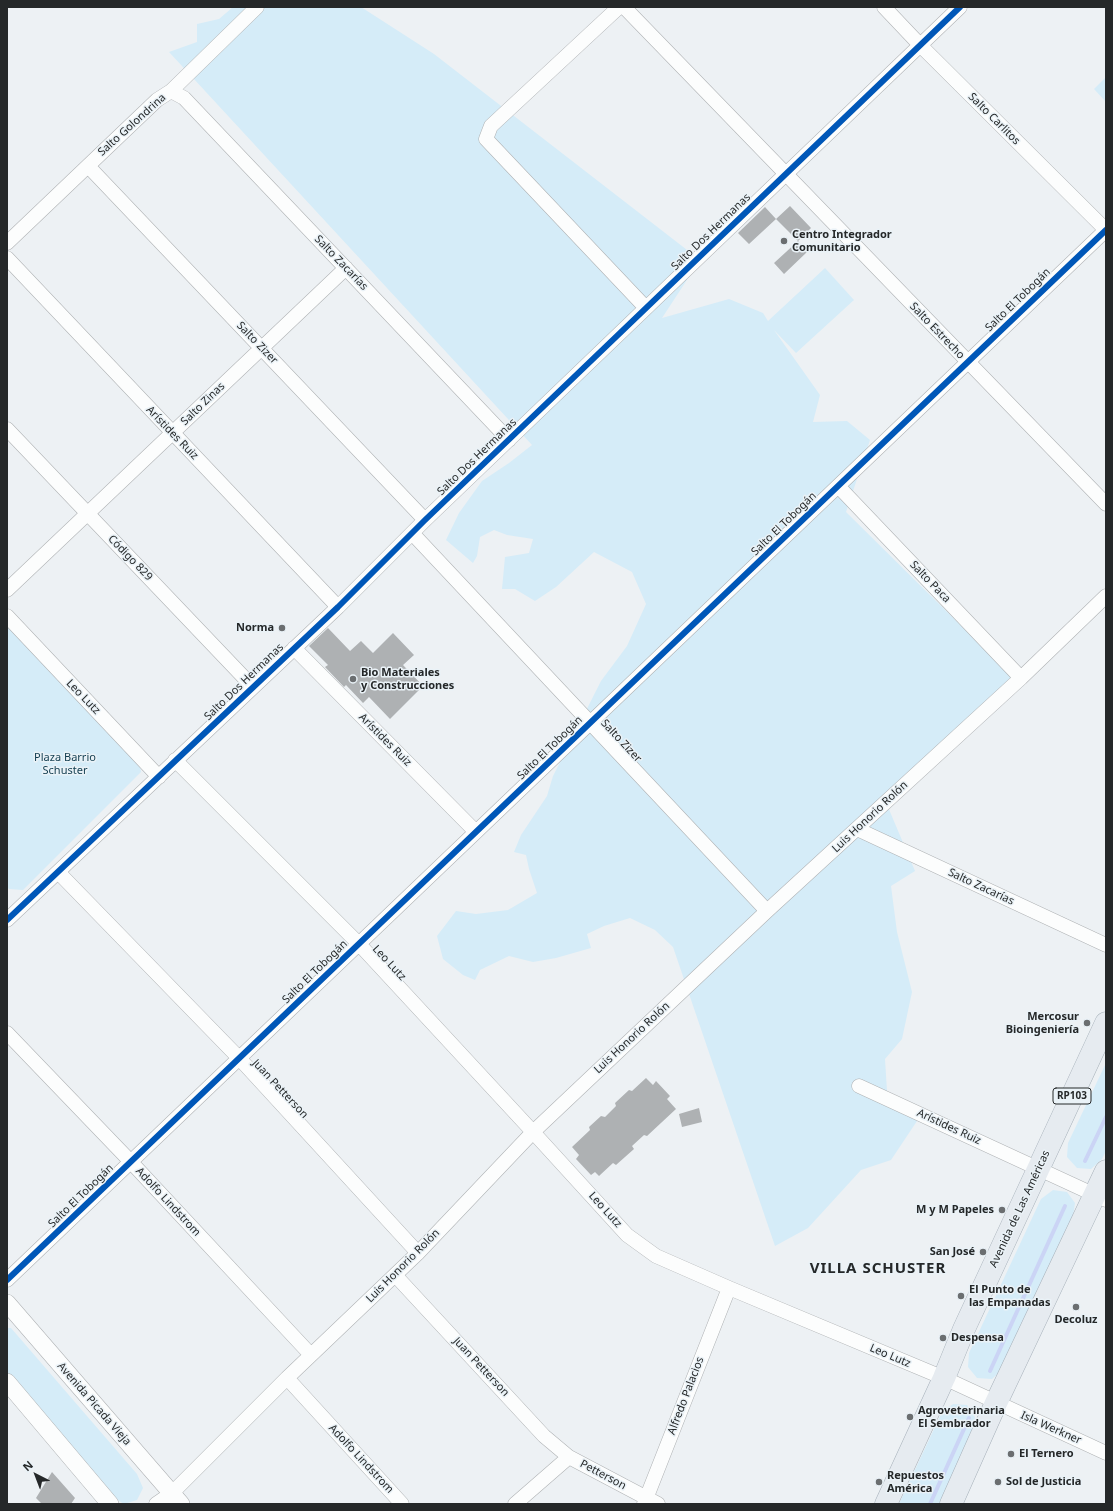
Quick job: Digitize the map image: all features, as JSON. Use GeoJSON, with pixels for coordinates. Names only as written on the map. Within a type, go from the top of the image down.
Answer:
{"type":"FeatureCollection","features":[{"type":"Feature","properties":{"kind":"main road","name":"Avenida de Las Américas"},"geometry":{"type":"LineString","coordinates":[[886,1504],[944,1378],[964,1329],[1106,1023]]}},
{"type":"Feature","properties":{"kind":"main road"},"geometry":{"type":"LineString","coordinates":[[951,1504],[996,1403],[1100,1198],[1106,1171]]}},
{"type":"Feature","properties":{"kind":"street","name":"Salto Golondrina"},"geometry":{"type":"LineString","coordinates":[[7,243],[157,100],[171,91],[257,7]]}},
{"type":"Feature","properties":{"kind":"street"},"geometry":{"type":"LineString","coordinates":[[619,7],[491,126],[486,139],[646,308]]}},
{"type":"Feature","properties":{"kind":"street","name":"Salto Estrecho"},"geometry":{"type":"LineString","coordinates":[[624,7],[1106,504]]}},
{"type":"Feature","properties":{"kind":"street","name":"Salto Carlitos"},"geometry":{"type":"LineString","coordinates":[[884,7],[920,45],[1106,230]]}},
{"type":"Feature","properties":{"kind":"street","name":"Salto Dos Hermanas"},"geometry":{"type":"LineString","coordinates":[[8,918],[159,777],[175,760],[338,606],[425,520],[960,7]]}},
{"type":"Feature","properties":{"kind":"street","name":"Salto Zacarías"},"geometry":{"type":"LineString","coordinates":[[171,91],[184,98],[509,440]]}},
{"type":"Feature","properties":{"kind":"street","name":"Salto Zizer"},"geometry":{"type":"LineString","coordinates":[[88,166],[425,520]]}},
{"type":"Feature","properties":{"kind":"street","name":"Salto El Tobogán"},"geometry":{"type":"LineString","coordinates":[[7,1280],[1106,230]]}},
{"type":"Feature","properties":{"kind":"street","name":"Arístides Ruiz"},"geometry":{"type":"LineString","coordinates":[[7,258],[338,606]]}},
{"type":"Feature","properties":{"kind":"street","name":"Salto Zinas"},"geometry":{"type":"LineString","coordinates":[[7,590],[346,268]]}},
{"type":"Feature","properties":{"kind":"street","name":"Código 829"},"geometry":{"type":"LineString","coordinates":[[7,429],[253,687]]}},
{"type":"Feature","properties":{"kind":"street","name":"Salto Paca"},"geometry":{"type":"LineString","coordinates":[[838,486],[1021,678]]}},
{"type":"Feature","properties":{"kind":"street","name":"Salto Zizer"},"geometry":{"type":"LineString","coordinates":[[412,533],[767,911]]}},
{"type":"Feature","properties":{"kind":"street","name":"Luis Honorio Rolón"},"geometry":{"type":"LineString","coordinates":[[156,1504],[176,1499],[287,1378],[418,1253],[533,1132],[767,911],[1021,678],[1106,596]]}},
{"type":"Feature","properties":{"kind":"street","name":"Leo Lutz"},"geometry":{"type":"LineString","coordinates":[[7,616],[159,777]]}},
{"type":"Feature","properties":{"kind":"street","name":"Arístides Ruiz"},"geometry":{"type":"LineString","coordinates":[[294,648],[476,832]]}},
{"type":"Feature","properties":{"kind":"street","name":"Leo Lutz"},"geometry":{"type":"LineString","coordinates":[[175,760],[358,944],[627,1234],[656,1256],[944,1378],[996,1403]]}},
{"type":"Feature","properties":{"kind":"street","name":"Salto Zacarías"},"geometry":{"type":"LineString","coordinates":[[857,829],[1106,945]]}},
{"type":"Feature","properties":{"kind":"street","name":"Juan Petterson"},"geometry":{"type":"LineString","coordinates":[[58,872],[239,1058],[418,1253]]}},
{"type":"Feature","properties":{"kind":"street","name":"Adolfo Lindstrom"},"geometry":{"type":"LineString","coordinates":[[7,1033],[131,1162],[311,1355]]}},
{"type":"Feature","properties":{"kind":"street","name":"Arístides Ruiz"},"geometry":{"type":"LineString","coordinates":[[859,1086],[1100,1198]]}},
{"type":"Feature","properties":{"kind":"street","name":"Juan Petterson"},"geometry":{"type":"LineString","coordinates":[[395,1275],[544,1436],[569,1457]]}},
{"type":"Feature","properties":{"kind":"street","name":"Alfredo Palacios"},"geometry":{"type":"LineString","coordinates":[[649,1502],[729,1288]]}},
{"type":"Feature","properties":{"kind":"street","name":"Avenida Picada Vieja"},"geometry":{"type":"LineString","coordinates":[[7,1303],[176,1499]]}},
{"type":"Feature","properties":{"kind":"street","name":"Adolfo Lindstrom"},"geometry":{"type":"LineString","coordinates":[[287,1378],[402,1504]]}},
{"type":"Feature","properties":{"kind":"street"},"geometry":{"type":"LineString","coordinates":[[7,1382],[110,1504]]}},
{"type":"Feature","properties":{"kind":"street","name":"Isla Werkner"},"geometry":{"type":"LineString","coordinates":[[996,1403],[1106,1453]]}},
{"type":"Feature","properties":{"kind":"street"},"geometry":{"type":"LineString","coordinates":[[515,1504],[569,1457]]}},
{"type":"Feature","properties":{"kind":"street","name":"Petterson"},"geometry":{"type":"LineString","coordinates":[[569,1457],[649,1502]]}},
{"type":"Feature","properties":{"kind":"green space"},"geometry":{"type":"Polygon","coordinates":[[[233,7],[361,7],[434,54],[700,260],[662,318],[729,299],[763,313],[768,321],[825,268],[854,300],[796,353],[774,330],[820,395],[813,422],[847,421],[870,440],[846,512],[1016,680],[888,807],[915,871],[891,886],[897,932],[912,992],[902,1039],[885,1059],[887,1091],[917,1121],[891,1160],[861,1170],[808,1228],[775,1246],[673,947],[655,930],[630,918],[604,926],[587,934],[591,948],[556,958],[533,962],[509,956],[480,970],[475,980],[463,975],[443,959],[437,936],[456,911],[476,914],[508,910],[537,893],[526,855],[514,852],[521,835],[547,796],[553,776],[601,681],[627,646],[646,604],[632,572],[594,552],[556,587],[535,601],[515,589],[502,589],[505,557],[529,553],[533,539],[507,535],[494,530],[480,537],[477,556],[473,563],[446,540],[459,513],[482,481],[532,445],[169,52],[197,42],[197,24],[219,19],[233,7]]]}},
{"type":"Feature","properties":{"kind":"green space"},"geometry":{"type":"Polygon","coordinates":[[[1106,77],[1106,102],[1094,89],[1106,77]]]}},
{"type":"Feature","properties":{"kind":"green space","name":"Plaza Barrio Schuster"},"geometry":{"type":"Polygon","coordinates":[[[7,627],[12,627],[138,756],[141,772],[23,890],[9,889],[7,887],[7,627]]]}},
{"type":"Feature","properties":{"kind":"green space"},"geometry":{"type":"Polygon","coordinates":[[[1106,1063],[1106,1151],[1102,1159],[1091,1169],[1077,1168],[1067,1157],[1068,1143],[1106,1063]]]}},
{"type":"Feature","properties":{"kind":"green space"},"geometry":{"type":"Polygon","coordinates":[[[1053,1190],[1067,1192],[1075,1203],[1073,1217],[1003,1369],[992,1379],[977,1378],[968,1367],[969,1353],[1041,1199],[1053,1190]]]}},
{"type":"Feature","properties":{"kind":"green space"},"geometry":{"type":"Polygon","coordinates":[[[7,1328],[11,1328],[137,1474],[143,1488],[137,1500],[124,1504],[113,1497],[7,1375],[7,1328]]]}},
{"type":"Feature","properties":{"kind":"green space"},"geometry":{"type":"Polygon","coordinates":[[[953,1404],[967,1405],[975,1417],[974,1431],[939,1504],[899,1504],[942,1412],[953,1404]]]}},
{"type":"Feature","properties":{"kind":"building"},"geometry":{"type":"Polygon","coordinates":[[[790,206],[811,228],[798,241],[776,219],[790,206]]]}},
{"type":"Feature","properties":{"kind":"building"},"geometry":{"type":"Polygon","coordinates":[[[765,207],[776,219],[749,244],[738,233],[765,207]]]}},
{"type":"Feature","properties":{"kind":"building"},"geometry":{"type":"Polygon","coordinates":[[[798,241],[807,252],[784,274],[774,263],[798,241]]]}},
{"type":"Feature","properties":{"kind":"building"},"geometry":{"type":"Polygon","coordinates":[[[328,628],[350,651],[361,641],[373,653],[393,633],[414,655],[403,665],[423,686],[390,719],[369,697],[363,703],[346,685],[344,687],[325,667],[328,665],[309,646],[328,628]]]}},
{"type":"Feature","properties":{"kind":"building"},"geometry":{"type":"Polygon","coordinates":[[[646,1078],[653,1085],[656,1081],[670,1096],[667,1099],[676,1109],[647,1136],[644,1135],[632,1146],[634,1149],[616,1165],[613,1163],[599,1176],[595,1172],[591,1175],[576,1159],[579,1155],[572,1147],[590,1130],[589,1127],[601,1116],[605,1117],[616,1106],[615,1103],[629,1090],[632,1091],[646,1078]]]}},
{"type":"Feature","properties":{"kind":"building"},"geometry":{"type":"Polygon","coordinates":[[[699,1108],[702,1122],[682,1127],[679,1114],[699,1108]]]}},
{"type":"Feature","properties":{"kind":"building"},"geometry":{"type":"Polygon","coordinates":[[[52,1472],[75,1498],[71,1504],[42,1504],[36,1498],[52,1472]]]}},
{"type":"Feature","properties":{"kind":"waterway"},"geometry":{"type":"LineString","coordinates":[[1085,1161],[1106,1117]]}},
{"type":"Feature","properties":{"kind":"waterway"},"geometry":{"type":"LineString","coordinates":[[990,1371],[1065,1206]]}},
{"type":"Feature","properties":{"kind":"waterway"},"geometry":{"type":"LineString","coordinates":[[930,1504],[969,1418]]}},
{"type":"Feature","properties":{"kind":"cycle path"},"geometry":{"type":"LineString","coordinates":[[7,920],[338,607],[425,520],[960,7]]}},
{"type":"Feature","properties":{"kind":"cycle path"},"geometry":{"type":"LineString","coordinates":[[7,1280],[1106,230]]}},
{"type":"Feature","properties":{"kind":"place","name":"Centro Integrador Comunitario"},"geometry":{"type":"Point","coordinates":[784,241]}},
{"type":"Feature","properties":{"kind":"place","name":"Norma"},"geometry":{"type":"Point","coordinates":[282,628]}},
{"type":"Feature","properties":{"kind":"place","name":"Bio Materiales y Construcciones"},"geometry":{"type":"Point","coordinates":[353,679]}},
{"type":"Feature","properties":{"kind":"place","name":"Mercosur Bioingeniería"},"geometry":{"type":"Point","coordinates":[1087,1023]}},
{"type":"Feature","properties":{"kind":"place","name":"M y M Papeles"},"geometry":{"type":"Point","coordinates":[1002,1210]}},
{"type":"Feature","properties":{"kind":"place","name":"San José"},"geometry":{"type":"Point","coordinates":[983,1252]}},
{"type":"Feature","properties":{"kind":"place","name":"El Punto de las Empanadas"},"geometry":{"type":"Point","coordinates":[961,1296]}},
{"type":"Feature","properties":{"kind":"place","name":"Decoluz"},"geometry":{"type":"Point","coordinates":[1076,1307]}},
{"type":"Feature","properties":{"kind":"place","name":"Despensa"},"geometry":{"type":"Point","coordinates":[943,1338]}},
{"type":"Feature","properties":{"kind":"place","name":"Agroveterinaria El Sembrador"},"geometry":{"type":"Point","coordinates":[910,1417]}},
{"type":"Feature","properties":{"kind":"place","name":"El Ternero"},"geometry":{"type":"Point","coordinates":[1011,1454]}},
{"type":"Feature","properties":{"kind":"place","name":"Repuestos América"},"geometry":{"type":"Point","coordinates":[879,1482]}},
{"type":"Feature","properties":{"kind":"place","name":"Sol de Justicia"},"geometry":{"type":"Point","coordinates":[998,1482]}},
{"type":"Feature","properties":{"kind":"district","name":"VILLA SCHUSTER"},"geometry":{"type":"Point","coordinates":[878,1269]}}]}
